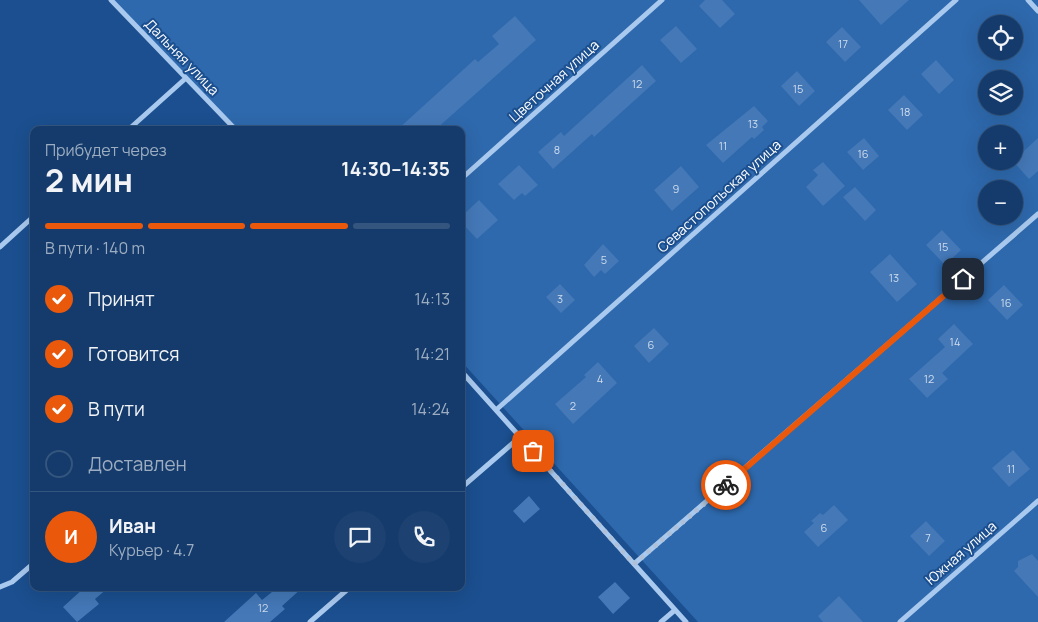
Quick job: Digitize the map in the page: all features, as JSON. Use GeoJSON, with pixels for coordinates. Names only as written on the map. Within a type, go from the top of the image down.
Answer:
{"type":"FeatureCollection","features":[{"type":"Feature","properties":{"kind":"street","name":"Дальняя улица"},"geometry":{"type":"LineString","coordinates":[[111,0],[232,126]]}},
{"type":"Feature","properties":{"kind":"street","name":"Цветочная улица"},"geometry":{"type":"LineString","coordinates":[[465,175],[662,0]]}},
{"type":"Feature","properties":{"kind":"street","name":"Севастопольская улица"},"geometry":{"type":"LineString","coordinates":[[496,410],[956,0]]}},
{"type":"Feature","properties":{"kind":"street"},"geometry":{"type":"LineString","coordinates":[[1028,0],[1038,11]]}},
{"type":"Feature","properties":{"kind":"street"},"geometry":{"type":"LineString","coordinates":[[132,126],[186,78]]}},
{"type":"Feature","properties":{"kind":"street"},"geometry":{"type":"LineString","coordinates":[[634,564],[1038,214]]}},
{"type":"Feature","properties":{"kind":"street"},"geometry":{"type":"LineString","coordinates":[[0,247],[30,220]]}},
{"type":"Feature","properties":{"kind":"street"},"geometry":{"type":"LineString","coordinates":[[465,375],[686,622]]}},
{"type":"Feature","properties":{"kind":"street"},"geometry":{"type":"LineString","coordinates":[[465,485],[520,437]]}},
{"type":"Feature","properties":{"kind":"street","name":"Южная улица"},"geometry":{"type":"LineString","coordinates":[[900,622],[1038,501]]}},
{"type":"Feature","properties":{"kind":"street"},"geometry":{"type":"LineString","coordinates":[[0,587],[12,582],[30,566]]}},
{"type":"Feature","properties":{"kind":"street"},"geometry":{"type":"LineString","coordinates":[[310,622],[346,591]]}},
{"type":"Feature","properties":{"kind":"street"},"geometry":{"type":"LineString","coordinates":[[661,622],[675,610]]}},
{"type":"Feature","properties":{"kind":"shaded area"},"geometry":{"type":"Polygon","coordinates":[[[111,0],[1038,0],[1038,622],[698,622],[465,365],[465,126],[233,126],[111,0]]]}},
{"type":"Feature","properties":{"kind":"building"},"geometry":{"type":"Polygon","coordinates":[[[705,0],[722,0],[735,14],[720,28],[699,6],[705,0]]]}},
{"type":"Feature","properties":{"kind":"building"},"geometry":{"type":"Polygon","coordinates":[[[859,0],[909,0],[881,25],[859,0]]]}},
{"type":"Feature","properties":{"kind":"building"},"geometry":{"type":"Polygon","coordinates":[[[515,16],[536,40],[439,126],[401,126],[475,59],[478,62],[499,44],[492,36],[515,16]]]}},
{"type":"Feature","properties":{"kind":"building"},"geometry":{"type":"Polygon","coordinates":[[[676,26],[697,49],[681,63],[660,40],[676,26]]]}},
{"type":"Feature","properties":{"kind":"building"},"geometry":{"type":"Polygon","coordinates":[[[842,27],[861,47],[845,62],[826,42],[842,27]]]}},
{"type":"Feature","properties":{"kind":"building"},"geometry":{"type":"Polygon","coordinates":[[[936,60],[954,80],[939,94],[921,74],[936,60]]]}},
{"type":"Feature","properties":{"kind":"building"},"geometry":{"type":"Polygon","coordinates":[[[642,65],[656,81],[594,137],[592,134],[553,169],[538,152],[561,132],[564,136],[642,65]]]}},
{"type":"Feature","properties":{"kind":"building"},"geometry":{"type":"Polygon","coordinates":[[[797,71],[815,91],[799,106],[781,86],[797,71]]]}},
{"type":"Feature","properties":{"kind":"building"},"geometry":{"type":"Polygon","coordinates":[[[904,95],[923,115],[907,130],[888,110],[904,95]]]}},
{"type":"Feature","properties":{"kind":"building"},"geometry":{"type":"Polygon","coordinates":[[[754,106],[768,121],[762,127],[764,130],[754,139],[752,137],[723,163],[706,145],[754,106]]]}},
{"type":"Feature","properties":{"kind":"building"},"geometry":{"type":"Polygon","coordinates":[[[864,138],[879,156],[863,170],[847,152],[864,138]]]}},
{"type":"Feature","properties":{"kind":"building"},"geometry":{"type":"Polygon","coordinates":[[[1038,138],[1038,171],[1029,179],[1021,170],[1023,170],[1023,152],[1038,138]]]}},
{"type":"Feature","properties":{"kind":"building"},"geometry":{"type":"Polygon","coordinates":[[[823,162],[845,186],[823,206],[806,187],[818,175],[813,170],[823,162]]]}},
{"type":"Feature","properties":{"kind":"building"},"geometry":{"type":"Polygon","coordinates":[[[519,165],[538,185],[525,196],[522,193],[514,200],[498,184],[519,165]]]}},
{"type":"Feature","properties":{"kind":"building"},"geometry":{"type":"Polygon","coordinates":[[[681,166],[699,187],[672,211],[654,190],[681,166]]]}},
{"type":"Feature","properties":{"kind":"building"},"geometry":{"type":"Polygon","coordinates":[[[855,187],[876,210],[865,221],[843,197],[855,187]]]}},
{"type":"Feature","properties":{"kind":"building"},"geometry":{"type":"Polygon","coordinates":[[[479,200],[498,220],[477,239],[465,226],[465,213],[479,200]]]}},
{"type":"Feature","properties":{"kind":"building"},"geometry":{"type":"Polygon","coordinates":[[[942,230],[961,250],[945,265],[926,245],[942,230]]]}},
{"type":"Feature","properties":{"kind":"building"},"geometry":{"type":"Polygon","coordinates":[[[603,244],[619,261],[605,274],[601,270],[594,277],[584,265],[603,244]]]}},
{"type":"Feature","properties":{"kind":"building"},"geometry":{"type":"Polygon","coordinates":[[[890,254],[917,284],[897,302],[870,272],[890,254]]]}},
{"type":"Feature","properties":{"kind":"building"},"geometry":{"type":"Polygon","coordinates":[[[560,284],[575,300],[561,313],[546,297],[560,284]]]}},
{"type":"Feature","properties":{"kind":"building"},"geometry":{"type":"Polygon","coordinates":[[[1004,285],[1023,305],[1007,320],[988,300],[1004,285]]]}},
{"type":"Feature","properties":{"kind":"building"},"geometry":{"type":"Polygon","coordinates":[[[954,324],[973,344],[942,373],[948,379],[927,398],[909,379],[945,347],[938,339],[954,324]]]}},
{"type":"Feature","properties":{"kind":"building"},"geometry":{"type":"Polygon","coordinates":[[[654,328],[669,344],[649,363],[634,346],[654,328]]]}},
{"type":"Feature","properties":{"kind":"building"},"geometry":{"type":"Polygon","coordinates":[[[598,362],[617,383],[573,424],[555,404],[586,377],[584,375],[598,362]]]}},
{"type":"Feature","properties":{"kind":"building"},"geometry":{"type":"Polygon","coordinates":[[[1013,450],[1030,469],[1009,487],[992,468],[1013,450]]]}},
{"type":"Feature","properties":{"kind":"building"},"geometry":{"type":"Polygon","coordinates":[[[529,496],[540,509],[524,523],[513,511],[529,496]]]}},
{"type":"Feature","properties":{"kind":"building"},"geometry":{"type":"Polygon","coordinates":[[[834,505],[848,520],[818,547],[804,532],[814,523],[811,521],[820,513],[823,515],[834,505]]]}},
{"type":"Feature","properties":{"kind":"building"},"geometry":{"type":"Polygon","coordinates":[[[926,521],[945,541],[929,556],[910,536],[926,521]]]}},
{"type":"Feature","properties":{"kind":"building"},"geometry":{"type":"Polygon","coordinates":[[[1032,554],[1038,561],[1038,597],[1014,571],[1018,567],[1018,561],[1032,554]]]}},
{"type":"Feature","properties":{"kind":"building"},"geometry":{"type":"Polygon","coordinates":[[[615,582],[630,598],[613,614],[598,597],[615,582]]]}},
{"type":"Feature","properties":{"kind":"building"},"geometry":{"type":"Polygon","coordinates":[[[81,591],[104,591],[95,599],[99,604],[77,622],[63,607],[81,591]]]}},
{"type":"Feature","properties":{"kind":"building"},"geometry":{"type":"Polygon","coordinates":[[[273,591],[299,591],[282,606],[285,609],[270,622],[224,622],[256,593],[262,600],[273,591]]]}},
{"type":"Feature","properties":{"kind":"building"},"geometry":{"type":"Polygon","coordinates":[[[839,596],[863,622],[823,622],[818,616],[839,596]]]}},
{"type":"Feature","properties":{"kind":"way so far"},"geometry":{"type":"LineString","coordinates":[[533,451],[634,564],[726,485]]}},
{"type":"Feature","properties":{"kind":"route"},"geometry":{"type":"LineString","coordinates":[[726,485],[963,279]]}}]}
